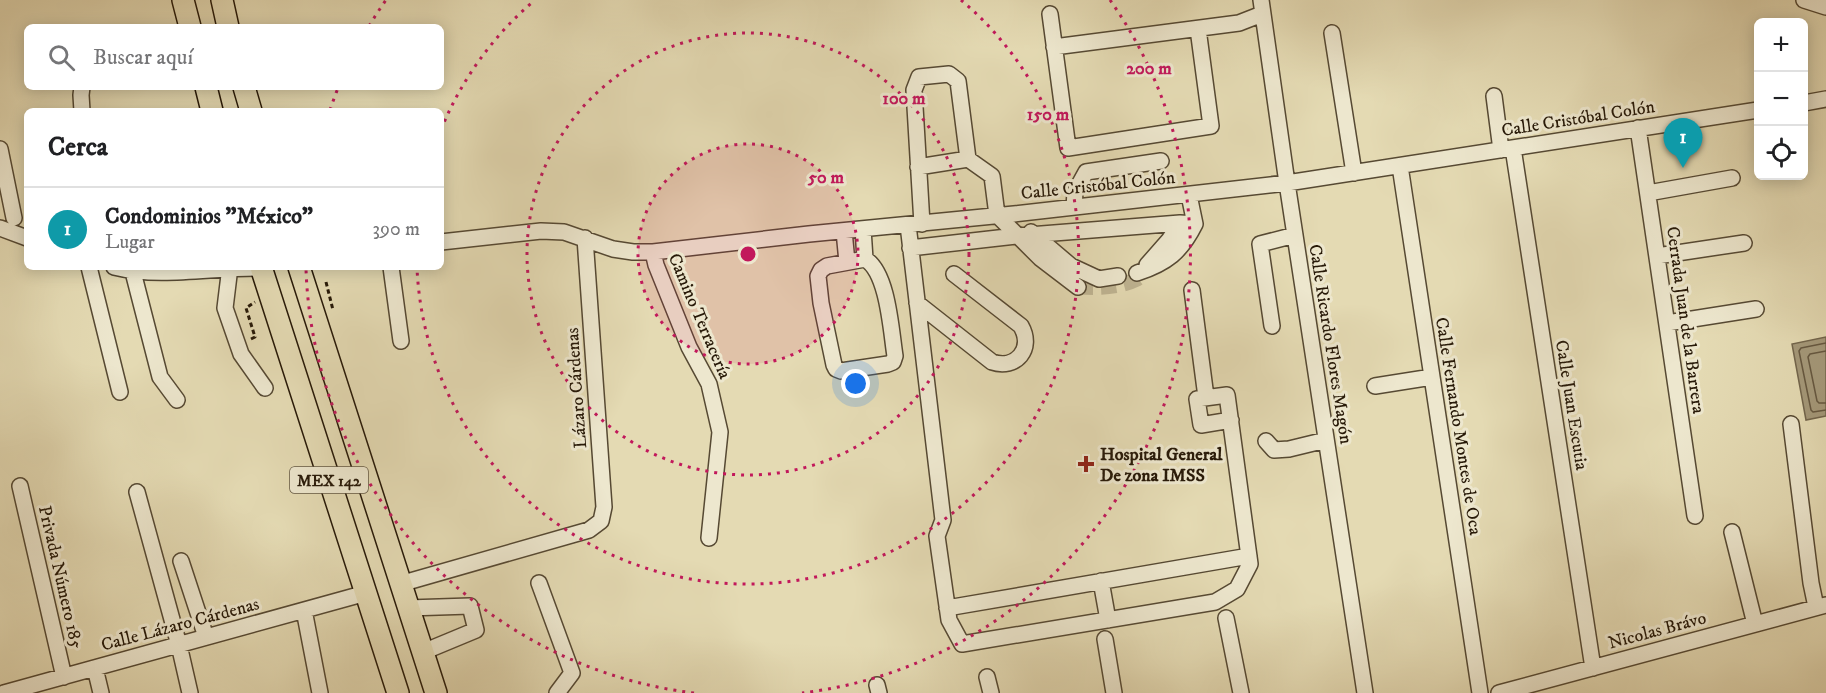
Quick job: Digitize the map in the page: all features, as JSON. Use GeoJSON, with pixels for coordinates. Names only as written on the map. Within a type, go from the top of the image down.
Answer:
{"type":"FeatureCollection","features":[{"type":"Feature","properties":{"kind":"highway"},"geometry":{"type":"LineString","coordinates":[[183,0],[189,24]]}},
{"type":"Feature","properties":{"kind":"highway"},"geometry":{"type":"LineString","coordinates":[[222,0],[227,24]]}},
{"type":"Feature","properties":{"kind":"highway"},"geometry":{"type":"LineString","coordinates":[[206,90],[208,108]]}},
{"type":"Feature","properties":{"kind":"highway"},"geometry":{"type":"LineString","coordinates":[[245,90],[250,108]]}},
{"type":"Feature","properties":{"kind":"highway","name":"MEX 142"},"geometry":{"type":"LineString","coordinates":[[262,270],[398,693]]}},
{"type":"Feature","properties":{"kind":"highway","name":"MEX 142"},"geometry":{"type":"LineString","coordinates":[[300,270],[436,693]]}},
{"type":"Feature","properties":{"kind":"street"},"geometry":{"type":"LineString","coordinates":[[1804,0],[1826,7]]}},
{"type":"Feature","properties":{"kind":"street"},"geometry":{"type":"LineString","coordinates":[[1054,47],[1239,23],[1261,7]]}},
{"type":"Feature","properties":{"kind":"street","name":"Calle Ricardo Flores Magón"},"geometry":{"type":"LineString","coordinates":[[1261,7],[1365,693]]}},
{"type":"Feature","properties":{"kind":"street"},"geometry":{"type":"LineString","coordinates":[[1050,14],[1068,148],[1211,126],[1198,28]]}},
{"type":"Feature","properties":{"kind":"street"},"geometry":{"type":"LineString","coordinates":[[1332,33],[1354,173]]}},
{"type":"Feature","properties":{"kind":"street"},"geometry":{"type":"LineString","coordinates":[[968,159],[958,81],[950,74],[920,77],[914,90],[918,167],[915,224],[910,248],[943,520],[937,536],[949,620],[962,644],[1215,602],[1237,589],[1250,564],[1231,420],[1227,394],[1197,399],[1201,424],[1231,420]]}},
{"type":"Feature","properties":{"kind":"street"},"geometry":{"type":"LineString","coordinates":[[82,90],[82,108]]}},
{"type":"Feature","properties":{"kind":"street","name":"Calle Juan Escutia"},"geometry":{"type":"LineString","coordinates":[[1494,96],[1507,149],[1593,668]]}},
{"type":"Feature","properties":{"kind":"street"},"geometry":{"type":"LineString","coordinates":[[1808,102],[1826,99]]}},
{"type":"Feature","properties":{"kind":"street","name":"Calle Cristóbal Colón"},"geometry":{"type":"LineString","coordinates":[[444,242],[541,231],[564,232],[613,249],[653,252],[1287,183],[1754,111]]}},
{"type":"Feature","properties":{"kind":"street","name":"Cerrada Juan de la Barrera"},"geometry":{"type":"LineString","coordinates":[[1638,129],[1695,516]]}},
{"type":"Feature","properties":{"kind":"street"},"geometry":{"type":"LineString","coordinates":[[0,149],[14,218]]}},
{"type":"Feature","properties":{"kind":"street"},"geometry":{"type":"LineString","coordinates":[[918,167],[968,159],[992,176],[997,215],[1016,236],[1044,253],[1099,279],[1118,276]]}},
{"type":"Feature","properties":{"kind":"street"},"geometry":{"type":"LineString","coordinates":[[1074,207],[1075,192],[1086,172],[1161,161]]}},
{"type":"Feature","properties":{"kind":"street","name":"Calle Fernando Montes de Oca"},"geometry":{"type":"LineString","coordinates":[[1400,166],[1480,693]]}},
{"type":"Feature","properties":{"kind":"street"},"geometry":{"type":"LineString","coordinates":[[1648,193],[1732,178]]}},
{"type":"Feature","properties":{"kind":"street"},"geometry":{"type":"LineString","coordinates":[[1180,223],[1169,240],[1142,269],[1153,267],[1172,256],[1186,241],[1196,224],[1189,195]]}},
{"type":"Feature","properties":{"kind":"street"},"geometry":{"type":"LineString","coordinates":[[1014,214],[1033,234],[1044,253],[1078,287]]}},
{"type":"Feature","properties":{"kind":"street"},"geometry":{"type":"LineString","coordinates":[[910,248],[1033,234],[1180,223],[1196,224]]}},
{"type":"Feature","properties":{"kind":"street"},"geometry":{"type":"LineString","coordinates":[[0,228],[24,237]]}},
{"type":"Feature","properties":{"kind":"street"},"geometry":{"type":"LineString","coordinates":[[863,229],[865,259]]}},
{"type":"Feature","properties":{"kind":"street"},"geometry":{"type":"LineString","coordinates":[[844,231],[847,262]]}},
{"type":"Feature","properties":{"kind":"street"},"geometry":{"type":"LineString","coordinates":[[1272,326],[1260,244],[1295,235]]}},
{"type":"Feature","properties":{"kind":"street","name":"Lázaro Cárdenas"},"geometry":{"type":"LineString","coordinates":[[400,584],[589,530],[601,521],[604,507],[585,238]]}},
{"type":"Feature","properties":{"kind":"street"},"geometry":{"type":"LineString","coordinates":[[1657,256],[1744,243]]}},
{"type":"Feature","properties":{"kind":"street","name":"Camino Terracería"},"geometry":{"type":"LineString","coordinates":[[653,252],[656,265],[689,347],[710,384],[720,432],[709,538]]}},
{"type":"Feature","properties":{"kind":"street"},"geometry":{"type":"LineString","coordinates":[[865,259],[872,263],[884,288],[895,356],[893,362],[888,364],[841,371],[834,366],[818,276],[827,266],[865,259]]}},
{"type":"Feature","properties":{"kind":"street"},"geometry":{"type":"LineString","coordinates":[[90,270],[120,392]]}},
{"type":"Feature","properties":{"kind":"street"},"geometry":{"type":"LineString","coordinates":[[125,270],[162,273],[196,270]]}},
{"type":"Feature","properties":{"kind":"street"},"geometry":{"type":"LineString","coordinates":[[230,270],[225,308],[241,354],[265,388]]}},
{"type":"Feature","properties":{"kind":"street"},"geometry":{"type":"LineString","coordinates":[[391,270],[401,341]]}},
{"type":"Feature","properties":{"kind":"street"},"geometry":{"type":"LineString","coordinates":[[133,272],[160,377],[177,400]]}},
{"type":"Feature","properties":{"kind":"street"},"geometry":{"type":"LineString","coordinates":[[917,303],[992,362],[1004,364],[1015,360],[1024,351],[1026,345],[1021,326],[954,274]]}},
{"type":"Feature","properties":{"kind":"street"},"geometry":{"type":"LineString","coordinates":[[1192,290],[1206,398]]}},
{"type":"Feature","properties":{"kind":"street"},"geometry":{"type":"LineString","coordinates":[[1667,322],[1756,309]]}},
{"type":"Feature","properties":{"kind":"street"},"geometry":{"type":"LineString","coordinates":[[1375,386],[1432,377]]}},
{"type":"Feature","properties":{"kind":"street"},"geometry":{"type":"LineString","coordinates":[[1791,424],[1811,583],[1821,606]]}},
{"type":"Feature","properties":{"kind":"street"},"geometry":{"type":"LineString","coordinates":[[1266,441],[1274,450],[1289,449],[1326,440]]}},
{"type":"Feature","properties":{"kind":"street","name":"Privada Número 185"},"geometry":{"type":"LineString","coordinates":[[20,486],[64,676]]}},
{"type":"Feature","properties":{"kind":"street"},"geometry":{"type":"LineString","coordinates":[[137,492],[190,693]]}},
{"type":"Feature","properties":{"kind":"street"},"geometry":{"type":"LineString","coordinates":[[1732,532],[1755,624]]}},
{"type":"Feature","properties":{"kind":"street"},"geometry":{"type":"LineString","coordinates":[[947,608],[1249,556]]}},
{"type":"Feature","properties":{"kind":"street"},"geometry":{"type":"LineString","coordinates":[[181,561],[206,637]]}},
{"type":"Feature","properties":{"kind":"street"},"geometry":{"type":"LineString","coordinates":[[1101,581],[1108,620]]}},
{"type":"Feature","properties":{"kind":"street"},"geometry":{"type":"LineString","coordinates":[[539,583],[572,673],[557,693]]}},
{"type":"Feature","properties":{"kind":"street","name":"Calle Lázaro Cárdenas"},"geometry":{"type":"LineString","coordinates":[[6,693],[366,593]]}},
{"type":"Feature","properties":{"kind":"street"},"geometry":{"type":"LineString","coordinates":[[408,608],[470,606],[477,630],[423,652]]}},
{"type":"Feature","properties":{"kind":"street","name":"Nicolas Brávo"},"geometry":{"type":"LineString","coordinates":[[1506,692],[1548,687],[1593,668],[1821,606]]}},
{"type":"Feature","properties":{"kind":"street"},"geometry":{"type":"LineString","coordinates":[[304,610],[320,693]]}},
{"type":"Feature","properties":{"kind":"street"},"geometry":{"type":"LineString","coordinates":[[1226,618],[1241,693]]}},
{"type":"Feature","properties":{"kind":"street"},"geometry":{"type":"LineString","coordinates":[[1105,639],[1114,693]]}},
{"type":"Feature","properties":{"kind":"street"},"geometry":{"type":"LineString","coordinates":[[95,668],[101,693]]}},
{"type":"Feature","properties":{"kind":"street"},"geometry":{"type":"LineString","coordinates":[[987,677],[990,693]]}},
{"type":"Feature","properties":{"kind":"path"},"geometry":{"type":"LineString","coordinates":[[248,339],[255,338],[246,308],[269,292]]}},
{"type":"Feature","properties":{"kind":"water"},"geometry":{"type":"Polygon","coordinates":[[[1826,337],[1826,416],[1806,420],[1792,344],[1826,337]]]}},
{"type":"Feature","properties":{"kind":"tunnel"},"geometry":{"type":"LineString","coordinates":[[1078,287],[1123,284],[1137,279],[1146,267]]}},
{"type":"Feature","properties":{"kind":"place","name":"Condominios \"México\""},"geometry":{"type":"Point","coordinates":[1683,168]}},
{"type":"Feature","properties":{"kind":"place","name":"Hospital General De zona IMSS"},"geometry":{"type":"Point","coordinates":[1086,464]}}]}
